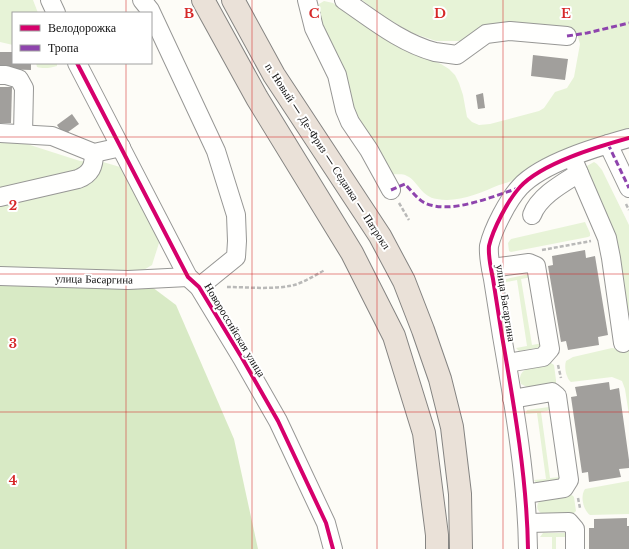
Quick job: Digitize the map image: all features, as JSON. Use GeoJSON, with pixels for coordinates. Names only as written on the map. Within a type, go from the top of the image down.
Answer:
{"type":"FeatureCollection","features":[{"type":"Feature","properties":{"kind":"highway"},"geometry":{"type":"LineString","coordinates":[[203,0],[257,98],[352,253],[394,336],[424,432],[437,535],[436,549]]}},
{"type":"Feature","properties":{"kind":"highway","name":"п. Новый — Де-Фриз — Седанка — Патрокл"},"geometry":{"type":"LineString","coordinates":[[233,0],[274,75],[380,236],[404,281],[437,372],[452,428],[460,494],[461,549]]}},
{"type":"Feature","properties":{"kind":"street"},"geometry":{"type":"LineString","coordinates":[[50,0],[56,12]]}},
{"type":"Feature","properties":{"kind":"street"},"geometry":{"type":"LineString","coordinates":[[142,0],[151,12]]}},
{"type":"Feature","properties":{"kind":"street"},"geometry":{"type":"LineString","coordinates":[[307,0],[314,28],[337,75],[345,110],[350,122],[369,150],[391,190]]}},
{"type":"Feature","properties":{"kind":"street"},"geometry":{"type":"LineString","coordinates":[[344,0],[408,42],[435,52],[457,55],[486,34],[501,32],[567,36]]}},
{"type":"Feature","properties":{"kind":"street"},"geometry":{"type":"LineString","coordinates":[[152,14],[216,151],[236,215],[236,257],[194,282]]}},
{"type":"Feature","properties":{"kind":"street","name":"Новороссийская улица"},"geometry":{"type":"LineString","coordinates":[[78,64],[194,282],[242,358],[278,421],[326,523],[333,549]]}},
{"type":"Feature","properties":{"kind":"street"},"geometry":{"type":"LineString","coordinates":[[0,75],[19,79],[24,88],[23,134]]}},
{"type":"Feature","properties":{"kind":"street"},"geometry":{"type":"LineString","coordinates":[[0,133],[52,136],[94,153],[121,147]]}},
{"type":"Feature","properties":{"kind":"street","name":"улица Басаргина"},"geometry":{"type":"LineString","coordinates":[[528,549],[528,523],[525,494],[489,247],[508,202],[530,177],[546,168],[576,165],[608,144],[629,138]]}},
{"type":"Feature","properties":{"kind":"street"},"geometry":{"type":"LineString","coordinates":[[608,144],[628,186]]}},
{"type":"Feature","properties":{"kind":"street"},"geometry":{"type":"LineString","coordinates":[[0,197],[85,177],[94,163],[94,153]]}},
{"type":"Feature","properties":{"kind":"street"},"geometry":{"type":"LineString","coordinates":[[532,215],[534,209],[576,165],[607,238],[623,343]]}},
{"type":"Feature","properties":{"kind":"street"},"geometry":{"type":"LineString","coordinates":[[491,268],[529,262],[536,266],[550,349],[543,357],[506,363]]}},
{"type":"Feature","properties":{"kind":"street","name":"улица Басаргина"},"geometry":{"type":"LineString","coordinates":[[0,276],[194,282]]}},
{"type":"Feature","properties":{"kind":"street"},"geometry":{"type":"LineString","coordinates":[[512,399],[552,392],[557,396],[569,480],[564,488],[525,494]]}},
{"type":"Feature","properties":{"kind":"street"},"geometry":{"type":"LineString","coordinates":[[528,523],[569,522],[575,529],[575,549]]}},
{"type":"Feature","properties":{"kind":"path"},"geometry":{"type":"LineString","coordinates":[[540,255],[540,251],[607,238]]}},
{"type":"Feature","properties":{"kind":"path"},"geometry":{"type":"LineString","coordinates":[[194,282],[281,287],[294,285],[325,270]]}},
{"type":"Feature","properties":{"kind":"path"},"geometry":{"type":"LineString","coordinates":[[557,361],[562,380]]}},
{"type":"Feature","properties":{"kind":"path"},"geometry":{"type":"LineString","coordinates":[[578,491],[581,514]]}},
{"type":"Feature","properties":{"kind":"green space"},"geometry":{"type":"Polygon","coordinates":[[[0,0],[33,0],[38,12],[12,12],[12,45],[0,42],[0,0]]]}},
{"type":"Feature","properties":{"kind":"green space"},"geometry":{"type":"Polygon","coordinates":[[[362,0],[629,0],[629,128],[564,150],[532,165],[516,178],[477,194],[453,200],[432,198],[423,192],[411,178],[401,174],[392,174],[356,119],[318,13],[319,4],[324,1],[333,3],[373,31],[404,49],[441,64],[449,69],[455,75],[459,83],[467,117],[472,122],[479,125],[490,124],[539,111],[544,108],[555,92],[567,88],[574,77],[580,44],[578,37],[575,33],[483,27],[460,41],[436,41],[412,33],[380,14],[362,0]]]}},
{"type":"Feature","properties":{"kind":"green space"},"geometry":{"type":"Polygon","coordinates":[[[36,64],[57,64],[57,66],[50,68],[37,67],[36,64]]]}},
{"type":"Feature","properties":{"kind":"green space"},"geometry":{"type":"Polygon","coordinates":[[[0,142],[27,144],[80,161],[103,162],[120,167],[127,173],[154,224],[159,243],[152,265],[142,271],[128,272],[0,269],[0,142]]]}},
{"type":"Feature","properties":{"kind":"green space"},"geometry":{"type":"Polygon","coordinates":[[[594,162],[602,170],[629,225],[629,415],[625,389],[622,381],[612,377],[571,382],[565,369],[566,361],[573,357],[612,348],[621,350],[586,169],[587,166],[594,162]]]}},
{"type":"Feature","properties":{"kind":"green space"},"geometry":{"type":"Polygon","coordinates":[[[585,222],[590,233],[590,236],[588,237],[511,252],[509,251],[508,243],[511,239],[585,222]]]}},
{"type":"Feature","properties":{"kind":"green space"},"geometry":{"type":"Polygon","coordinates":[[[0,274],[140,278],[176,305],[234,439],[258,549],[0,549],[0,274]]]}},
{"type":"Feature","properties":{"kind":"green space"},"geometry":{"type":"Polygon","coordinates":[[[529,274],[532,277],[521,279],[532,345],[543,343],[542,347],[519,351],[516,348],[527,346],[517,280],[506,282],[506,279],[529,274]]]}},
{"type":"Feature","properties":{"kind":"green space"},"geometry":{"type":"Polygon","coordinates":[[[551,363],[554,365],[556,383],[529,388],[521,384],[521,374],[525,370],[535,366],[551,363]]]}},
{"type":"Feature","properties":{"kind":"green space"},"geometry":{"type":"Polygon","coordinates":[[[549,407],[552,410],[541,412],[550,478],[561,477],[560,481],[537,484],[534,480],[546,479],[537,413],[525,414],[527,410],[549,407]]]}},
{"type":"Feature","properties":{"kind":"green space"},"geometry":{"type":"Polygon","coordinates":[[[629,481],[629,514],[590,515],[588,513],[584,506],[583,499],[583,492],[585,489],[629,481]]]}},
{"type":"Feature","properties":{"kind":"green space"},"geometry":{"type":"Polygon","coordinates":[[[572,495],[574,497],[576,511],[574,513],[543,514],[538,510],[537,505],[540,501],[572,495]]]}},
{"type":"Feature","properties":{"kind":"green space"},"geometry":{"type":"Polygon","coordinates":[[[543,533],[566,533],[568,537],[556,537],[556,549],[552,549],[552,537],[540,537],[543,533]]]}},
{"type":"Feature","properties":{"kind":"building"},"geometry":{"type":"Polygon","coordinates":[[[0,52],[12,52],[12,64],[31,64],[31,70],[0,69],[0,52]]]}},
{"type":"Feature","properties":{"kind":"building"},"geometry":{"type":"Polygon","coordinates":[[[533,55],[568,59],[565,80],[531,76],[533,55]]]}},
{"type":"Feature","properties":{"kind":"building"},"geometry":{"type":"Polygon","coordinates":[[[0,87],[12,87],[11,123],[0,123],[0,87]]]}},
{"type":"Feature","properties":{"kind":"building"},"geometry":{"type":"Polygon","coordinates":[[[483,93],[485,108],[478,109],[476,95],[483,93]]]}},
{"type":"Feature","properties":{"kind":"building"},"geometry":{"type":"Polygon","coordinates":[[[72,114],[79,124],[64,135],[57,125],[72,114]]]}},
{"type":"Feature","properties":{"kind":"building"},"geometry":{"type":"Polygon","coordinates":[[[585,250],[586,258],[595,256],[608,335],[598,337],[599,345],[568,350],[566,341],[561,342],[548,266],[553,265],[552,256],[585,250]]]}},
{"type":"Feature","properties":{"kind":"building"},"geometry":{"type":"Polygon","coordinates":[[[609,382],[610,390],[619,388],[629,468],[619,469],[621,477],[589,482],[588,472],[582,473],[571,397],[577,396],[575,387],[609,382]]]}},
{"type":"Feature","properties":{"kind":"building"},"geometry":{"type":"Polygon","coordinates":[[[627,518],[627,526],[629,526],[629,549],[589,549],[589,528],[594,528],[594,519],[627,518]]]}},
{"type":"Feature","properties":{"kind":"marked path"},"geometry":{"type":"LineString","coordinates":[[567,36],[629,23]]}},
{"type":"Feature","properties":{"kind":"marked path"},"geometry":{"type":"LineString","coordinates":[[608,144],[629,188]]}},
{"type":"Feature","properties":{"kind":"marked path"},"geometry":{"type":"LineString","coordinates":[[391,190],[405,184],[422,202],[435,206],[447,207],[472,203],[519,188]]}},
{"type":"Feature","properties":{"kind":"cycle path"},"geometry":{"type":"LineString","coordinates":[[78,64],[188,277],[199,287],[278,421],[326,523],[333,549]]}},
{"type":"Feature","properties":{"kind":"cycle path"},"geometry":{"type":"LineString","coordinates":[[528,549],[525,496],[519,442],[490,262],[489,246],[497,223],[506,207],[515,193],[530,178],[556,163],[629,138]]}}]}
